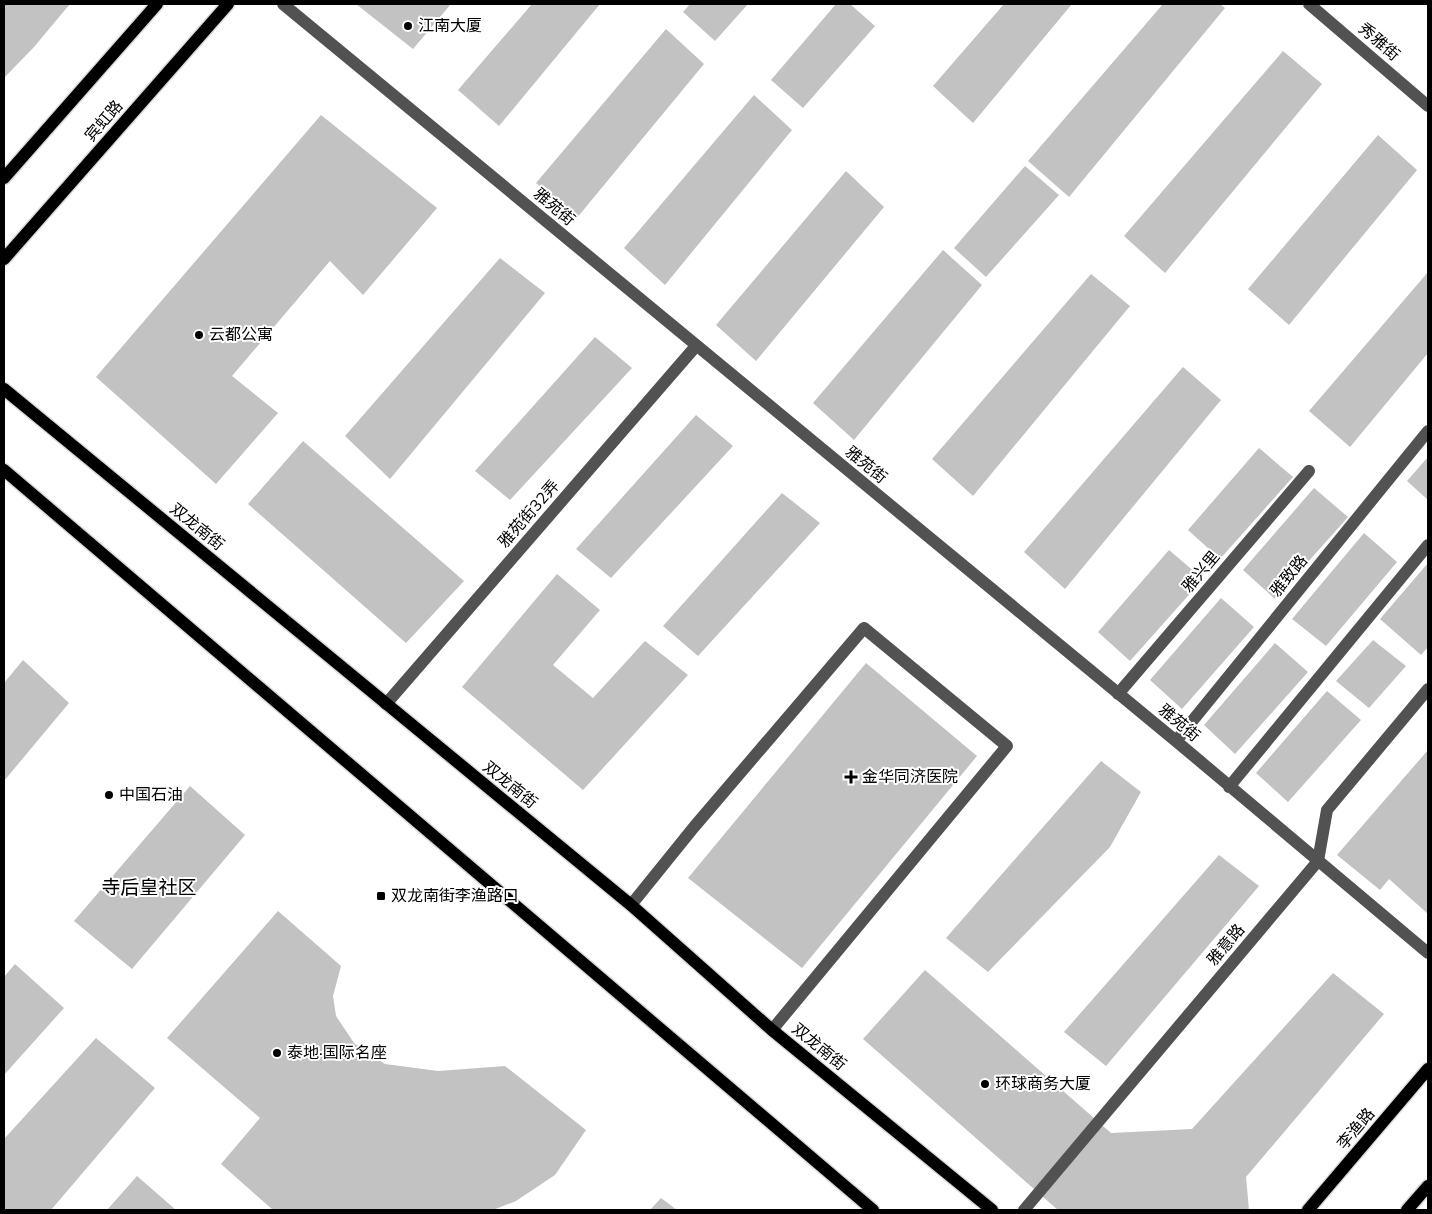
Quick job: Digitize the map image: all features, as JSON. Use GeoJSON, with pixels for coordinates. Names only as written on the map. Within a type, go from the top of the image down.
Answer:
{"type":"FeatureCollection","features":[{"type":"Feature","properties":{"kind":"main road"},"geometry":{"type":"LineString","coordinates":[[4,178],[156,4]]}},
{"type":"Feature","properties":{"kind":"main road","name":"宾虹路"},"geometry":{"type":"LineString","coordinates":[[4,259],[228,4]]}},
{"type":"Feature","properties":{"kind":"main road","name":"双龙南街"},"geometry":{"type":"LineString","coordinates":[[4,389],[630,905],[772,1030],[992,1210]]}},
{"type":"Feature","properties":{"kind":"main road"},"geometry":{"type":"LineString","coordinates":[[4,470],[872,1210]]}},
{"type":"Feature","properties":{"kind":"main road","name":"李渔路"},"geometry":{"type":"LineString","coordinates":[[1308,1210],[1428,1069]]}},
{"type":"Feature","properties":{"kind":"main road"},"geometry":{"type":"LineString","coordinates":[[1407,1210],[1428,1186]]}},
{"type":"Feature","properties":{"kind":"street","name":"雅苑街"},"geometry":{"type":"LineString","coordinates":[[283,4],[1176,742],[1428,953]]}},
{"type":"Feature","properties":{"kind":"street","name":"秀雅街"},"geometry":{"type":"LineString","coordinates":[[1309,4],[1428,106]]}},
{"type":"Feature","properties":{"kind":"street","name":"雅苑街32弄"},"geometry":{"type":"LineString","coordinates":[[386,704],[696,346]]}},
{"type":"Feature","properties":{"kind":"street","name":"雅致路"},"geometry":{"type":"LineString","coordinates":[[1176,742],[1428,431]]}},
{"type":"Feature","properties":{"kind":"street","name":"雅兴里"},"geometry":{"type":"LineString","coordinates":[[1118,694],[1309,471]]}},
{"type":"Feature","properties":{"kind":"street"},"geometry":{"type":"LineString","coordinates":[[1229,787],[1428,545]]}},
{"type":"Feature","properties":{"kind":"street"},"geometry":{"type":"LineString","coordinates":[[630,905],[864,628],[1007,746],[772,1030]]}},
{"type":"Feature","properties":{"kind":"street"},"geometry":{"type":"LineString","coordinates":[[1318,861],[1327,810],[1428,689]]}},
{"type":"Feature","properties":{"kind":"street","name":"雅意路"},"geometry":{"type":"LineString","coordinates":[[1024,1210],[1318,861]]}},
{"type":"Feature","properties":{"kind":"building"},"geometry":{"type":"Polygon","coordinates":[[[4,4],[70,4],[34,47],[4,78],[4,4]]]}},
{"type":"Feature","properties":{"kind":"building","name":"江南大厦"},"geometry":{"type":"Polygon","coordinates":[[[356,4],[451,4],[413,49],[356,4]]]}},
{"type":"Feature","properties":{"kind":"building"},"geometry":{"type":"Polygon","coordinates":[[[532,4],[600,4],[499,126],[458,90],[532,4]]]}},
{"type":"Feature","properties":{"kind":"building"},"geometry":{"type":"Polygon","coordinates":[[[690,4],[748,4],[715,41],[683,12],[690,4]]]}},
{"type":"Feature","properties":{"kind":"building"},"geometry":{"type":"Polygon","coordinates":[[[836,4],[850,4],[875,26],[803,108],[771,80],[836,4]]]}},
{"type":"Feature","properties":{"kind":"building"},"geometry":{"type":"Polygon","coordinates":[[[1004,4],[1072,4],[973,123],[933,86],[1004,4]]]}},
{"type":"Feature","properties":{"kind":"building"},"geometry":{"type":"Polygon","coordinates":[[[1163,4],[1220,4],[1225,8],[1069,197],[1028,161],[1163,4]]]}},
{"type":"Feature","properties":{"kind":"building"},"geometry":{"type":"Polygon","coordinates":[[[666,29],[704,64],[576,219],[536,183],[666,29]]]}},
{"type":"Feature","properties":{"kind":"building"},"geometry":{"type":"Polygon","coordinates":[[[1283,51],[1322,84],[1165,273],[1124,236],[1283,51]]]}},
{"type":"Feature","properties":{"kind":"building"},"geometry":{"type":"Polygon","coordinates":[[[754,95],[792,130],[665,285],[624,248],[754,95]]]}},
{"type":"Feature","properties":{"kind":"building","name":"云都公寓"},"geometry":{"type":"Polygon","coordinates":[[[321,115],[437,208],[363,295],[330,261],[232,376],[278,413],[216,484],[96,377],[321,115]]]}},
{"type":"Feature","properties":{"kind":"building"},"geometry":{"type":"Polygon","coordinates":[[[1378,135],[1417,170],[1289,325],[1248,289],[1378,135]]]}},
{"type":"Feature","properties":{"kind":"building"},"geometry":{"type":"Polygon","coordinates":[[[1025,166],[1059,195],[986,277],[954,248],[1025,166]]]}},
{"type":"Feature","properties":{"kind":"building"},"geometry":{"type":"Polygon","coordinates":[[[846,171],[884,207],[756,361],[716,325],[846,171]]]}},
{"type":"Feature","properties":{"kind":"building"},"geometry":{"type":"Polygon","coordinates":[[[943,250],[982,285],[854,440],[813,403],[943,250]]]}},
{"type":"Feature","properties":{"kind":"building"},"geometry":{"type":"Polygon","coordinates":[[[500,258],[545,293],[390,479],[345,436],[500,258]]]}},
{"type":"Feature","properties":{"kind":"building"},"geometry":{"type":"Polygon","coordinates":[[[1428,272],[1428,353],[1350,447],[1309,411],[1428,272]]]}},
{"type":"Feature","properties":{"kind":"building"},"geometry":{"type":"Polygon","coordinates":[[[1091,274],[1130,306],[973,496],[932,459],[1091,274]]]}},
{"type":"Feature","properties":{"kind":"building"},"geometry":{"type":"Polygon","coordinates":[[[595,337],[632,368],[510,500],[475,471],[595,337]]]}},
{"type":"Feature","properties":{"kind":"building"},"geometry":{"type":"Polygon","coordinates":[[[1183,367],[1221,400],[1065,589],[1024,552],[1183,367]]]}},
{"type":"Feature","properties":{"kind":"building"},"geometry":{"type":"Polygon","coordinates":[[[696,415],[733,446],[611,578],[576,549],[696,415]]]}},
{"type":"Feature","properties":{"kind":"building"},"geometry":{"type":"Polygon","coordinates":[[[303,441],[464,581],[406,643],[248,504],[303,441]]]}},
{"type":"Feature","properties":{"kind":"building"},"geometry":{"type":"Polygon","coordinates":[[[1259,448],[1293,477],[1220,559],[1188,530],[1259,448]]]}},
{"type":"Feature","properties":{"kind":"building"},"geometry":{"type":"Polygon","coordinates":[[[1428,457],[1428,500],[1407,481],[1428,457]]]}},
{"type":"Feature","properties":{"kind":"building"},"geometry":{"type":"Polygon","coordinates":[[[1314,488],[1348,517],[1275,599],[1243,570],[1314,488]]]}},
{"type":"Feature","properties":{"kind":"building"},"geometry":{"type":"Polygon","coordinates":[[[782,493],[820,523],[698,656],[663,626],[782,493]]]}},
{"type":"Feature","properties":{"kind":"building"},"geometry":{"type":"Polygon","coordinates":[[[1364,533],[1397,562],[1326,646],[1292,619],[1364,533]]]}},
{"type":"Feature","properties":{"kind":"building"},"geometry":{"type":"Polygon","coordinates":[[[1169,550],[1203,579],[1130,661],[1098,632],[1169,550]]]}},
{"type":"Feature","properties":{"kind":"building"},"geometry":{"type":"Polygon","coordinates":[[[1428,563],[1428,647],[1421,655],[1380,619],[1428,563]]]}},
{"type":"Feature","properties":{"kind":"building"},"geometry":{"type":"Polygon","coordinates":[[[557,574],[600,610],[553,665],[593,698],[645,641],[688,675],[583,790],[462,687],[557,574]]]}},
{"type":"Feature","properties":{"kind":"building"},"geometry":{"type":"Polygon","coordinates":[[[1221,598],[1254,627],[1182,709],[1150,680],[1221,598]]]}},
{"type":"Feature","properties":{"kind":"building"},"geometry":{"type":"Polygon","coordinates":[[[1373,640],[1406,666],[1369,708],[1336,681],[1373,640]]]}},
{"type":"Feature","properties":{"kind":"building"},"geometry":{"type":"Polygon","coordinates":[[[1275,643],[1308,672],[1235,754],[1204,725],[1275,643]]]}},
{"type":"Feature","properties":{"kind":"building"},"geometry":{"type":"Polygon","coordinates":[[[23,660],[69,703],[4,781],[4,683],[23,660]]]}},
{"type":"Feature","properties":{"kind":"building"},"geometry":{"type":"Polygon","coordinates":[[[866,663],[977,756],[802,968],[688,878],[866,663]]]}},
{"type":"Feature","properties":{"kind":"building"},"geometry":{"type":"Polygon","coordinates":[[[1327,691],[1361,720],[1288,802],[1256,773],[1327,691]]]}},
{"type":"Feature","properties":{"kind":"building"},"geometry":{"type":"Polygon","coordinates":[[[1428,750],[1428,914],[1389,879],[1380,890],[1337,855],[1428,750]]]}},
{"type":"Feature","properties":{"kind":"building"},"geometry":{"type":"Polygon","coordinates":[[[1101,761],[1141,792],[1110,847],[988,972],[946,938],[1101,761]]]}},
{"type":"Feature","properties":{"kind":"building"},"geometry":{"type":"Polygon","coordinates":[[[190,786],[245,835],[132,969],[74,921],[190,786]]]}},
{"type":"Feature","properties":{"kind":"building"},"geometry":{"type":"Polygon","coordinates":[[[1219,855],[1259,886],[1106,1066],[1064,1032],[1219,855]]]}},
{"type":"Feature","properties":{"kind":"building","name":"泰地·国际名座"},"geometry":{"type":"Polygon","coordinates":[[[278,911],[341,966],[333,996],[336,1016],[354,1043],[385,1064],[438,1071],[505,1066],[586,1130],[555,1175],[516,1201],[493,1210],[273,1210],[221,1164],[260,1118],[167,1038],[278,911]]]}},
{"type":"Feature","properties":{"kind":"building"},"geometry":{"type":"Polygon","coordinates":[[[15,964],[64,1008],[4,1075],[4,977],[15,964]]]}},
{"type":"Feature","properties":{"kind":"building","name":"环球商务大厦"},"geometry":{"type":"Polygon","coordinates":[[[925,970],[1111,1133],[1192,1129],[1333,973],[1384,1014],[1246,1177],[1249,1210],[1058,1210],[863,1039],[925,970]]]}},
{"type":"Feature","properties":{"kind":"building"},"geometry":{"type":"Polygon","coordinates":[[[96,1038],[155,1088],[51,1210],[4,1210],[4,1139],[96,1038]]]}},
{"type":"Feature","properties":{"kind":"building"},"geometry":{"type":"Polygon","coordinates":[[[137,1176],[176,1210],[107,1210],[137,1176]]]}},
{"type":"Feature","properties":{"kind":"building"},"geometry":{"type":"Polygon","coordinates":[[[661,1198],[677,1210],[650,1210],[661,1198]]]}},
{"type":"Feature","properties":{"kind":"place","name":"江南大厦"},"geometry":{"type":"Point","coordinates":[408,26]}},
{"type":"Feature","properties":{"kind":"place","name":"云都公寓"},"geometry":{"type":"Point","coordinates":[199,335]}},
{"type":"Feature","properties":{"kind":"place","name":"金华同济医院"},"geometry":{"type":"Point","coordinates":[851,777]}},
{"type":"Feature","properties":{"kind":"place","name":"中国石油"},"geometry":{"type":"Point","coordinates":[109,795]}},
{"type":"Feature","properties":{"kind":"place","name":"双龙南街李渔路口"},"geometry":{"type":"Point","coordinates":[381,896]}},
{"type":"Feature","properties":{"kind":"place","name":"泰地·国际名座"},"geometry":{"type":"Point","coordinates":[277,1053]}},
{"type":"Feature","properties":{"kind":"place","name":"环球商务大厦"},"geometry":{"type":"Point","coordinates":[985,1084]}},
{"type":"Feature","properties":{"kind":"district","name":"寺后皇社区"},"geometry":{"type":"Point","coordinates":[149,888]}}]}
